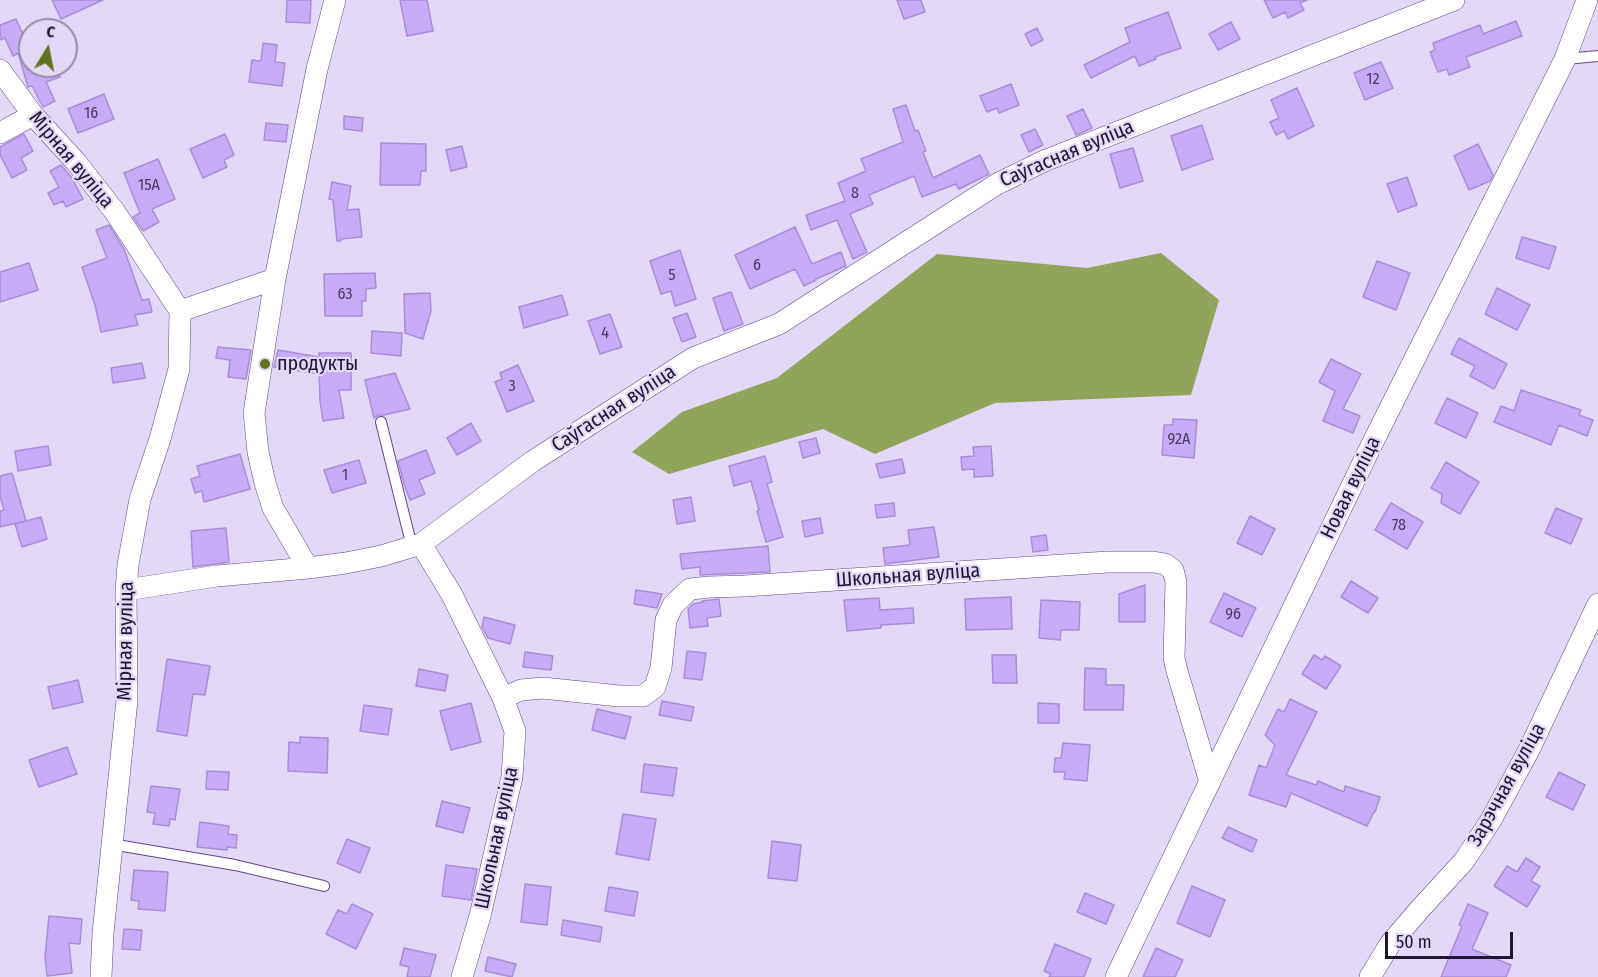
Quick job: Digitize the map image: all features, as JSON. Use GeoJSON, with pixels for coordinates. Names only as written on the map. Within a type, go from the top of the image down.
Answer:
{"type":"FeatureCollection","features":[{"type":"Feature","properties":{"kind":"street"},"geometry":{"type":"LineString","coordinates":[[308,568],[273,508],[258,452],[254,413],[276,279],[317,69],[334,0]]}},
{"type":"Feature","properties":{"kind":"street","name":"Саўгасная вуліца"},"geometry":{"type":"LineString","coordinates":[[126,591],[217,576],[346,563],[381,556],[416,545],[532,461],[693,358],[779,324],[997,184],[1044,161],[1454,0]]}},
{"type":"Feature","properties":{"kind":"street","name":"Новая вуліца"},"geometry":{"type":"LineString","coordinates":[[1116,977],[1370,448],[1565,59],[1587,0]]}},
{"type":"Feature","properties":{"kind":"street","name":"Мірная вуліца"},"geometry":{"type":"LineString","coordinates":[[0,70],[33,115],[76,162],[115,212],[180,311],[179,369],[140,499],[128,565],[126,591],[127,700],[111,844],[101,977]]}},
{"type":"Feature","properties":{"kind":"street"},"geometry":{"type":"LineString","coordinates":[[0,133],[33,115]]}},
{"type":"Feature","properties":{"kind":"street"},"geometry":{"type":"LineString","coordinates":[[180,311],[276,279]]}},
{"type":"Feature","properties":{"kind":"street","name":"Школьная вуліца"},"geometry":{"type":"LineString","coordinates":[[416,545],[452,595],[503,698],[515,731],[512,777],[480,916],[462,977]]}},
{"type":"Feature","properties":{"kind":"street","name":"Школьная вуліца"},"geometry":{"type":"LineString","coordinates":[[503,698],[521,690],[543,688],[618,696],[643,696],[655,687],[658,678],[666,620],[673,605],[690,589],[1108,562],[1153,562],[1165,564],[1173,570],[1176,582],[1174,658],[1210,782]]}},
{"type":"Feature","properties":{"kind":"street","name":"Зарэчная вуліца"},"geometry":{"type":"LineString","coordinates":[[1370,977],[1390,944],[1464,861],[1477,843],[1529,750],[1598,604]]}},
{"type":"Feature","properties":{"kind":"lane"},"geometry":{"type":"LineString","coordinates":[[1565,59],[1598,56]]}},
{"type":"Feature","properties":{"kind":"lane"},"geometry":{"type":"LineString","coordinates":[[381,422],[416,545]]}},
{"type":"Feature","properties":{"kind":"lane"},"geometry":{"type":"LineString","coordinates":[[111,844],[235,865],[324,886]]}},
{"type":"Feature","properties":{"kind":"green space"},"geometry":{"type":"Polygon","coordinates":[[[1161,253],[1219,300],[1191,395],[995,403],[875,454],[823,429],[669,474],[632,452],[682,412],[777,378],[937,254],[1087,268],[1161,253]]]}},
{"type":"Feature","properties":{"kind":"building"},"geometry":{"type":"Polygon","coordinates":[[[52,0],[103,0],[63,18],[61,18],[52,0]]]}},
{"type":"Feature","properties":{"kind":"building"},"geometry":{"type":"Polygon","coordinates":[[[287,0],[311,0],[310,23],[286,22],[287,0]]]}},
{"type":"Feature","properties":{"kind":"building"},"geometry":{"type":"Polygon","coordinates":[[[400,0],[427,0],[433,31],[407,36],[400,0]]]}},
{"type":"Feature","properties":{"kind":"building"},"geometry":{"type":"Polygon","coordinates":[[[897,0],[921,0],[925,12],[904,19],[897,0]]]}},
{"type":"Feature","properties":{"kind":"building"},"geometry":{"type":"Polygon","coordinates":[[[1264,0],[1307,0],[1300,3],[1304,10],[1288,18],[1285,12],[1273,18],[1264,0]]]}},
{"type":"Feature","properties":{"kind":"building"},"geometry":{"type":"Polygon","coordinates":[[[1168,12],[1181,48],[1155,57],[1156,59],[1139,66],[1135,56],[1091,78],[1084,65],[1130,42],[1125,28],[1168,12]]]}},
{"type":"Feature","properties":{"kind":"building"},"geometry":{"type":"Polygon","coordinates":[[[16,19],[18,23],[18,53],[13,56],[5,38],[0,40],[0,25],[16,19]]]}},
{"type":"Feature","properties":{"kind":"building"},"geometry":{"type":"Polygon","coordinates":[[[1516,21],[1522,36],[1466,57],[1470,67],[1449,75],[1447,69],[1438,72],[1430,52],[1435,50],[1433,43],[1480,25],[1483,34],[1516,21]]]}},
{"type":"Feature","properties":{"kind":"building"},"geometry":{"type":"Polygon","coordinates":[[[1231,22],[1240,39],[1218,50],[1209,34],[1231,22]]]}},
{"type":"Feature","properties":{"kind":"building"},"geometry":{"type":"Polygon","coordinates":[[[1037,28],[1043,40],[1031,46],[1025,34],[1037,28]]]}},
{"type":"Feature","properties":{"kind":"building"},"geometry":{"type":"Polygon","coordinates":[[[263,43],[277,45],[275,62],[285,63],[282,86],[249,82],[252,60],[261,61],[263,43]]]}},
{"type":"Feature","properties":{"kind":"building"},"geometry":{"type":"Polygon","coordinates":[[[1381,62],[1393,88],[1365,100],[1354,73],[1381,62]]]}},
{"type":"Feature","properties":{"kind":"building"},"geometry":{"type":"Polygon","coordinates":[[[25,78],[57,78],[46,82],[55,101],[43,107],[32,86],[28,87],[25,78]]]}},
{"type":"Feature","properties":{"kind":"building"},"geometry":{"type":"Polygon","coordinates":[[[1011,84],[1019,105],[999,113],[997,108],[987,112],[980,96],[1011,84]]]}},
{"type":"Feature","properties":{"kind":"building"},"geometry":{"type":"Polygon","coordinates":[[[1297,88],[1314,126],[1288,139],[1284,131],[1276,135],[1270,122],[1279,118],[1271,100],[1297,88]]]}},
{"type":"Feature","properties":{"kind":"building"},"geometry":{"type":"Polygon","coordinates":[[[104,94],[114,119],[78,133],[68,109],[104,94]]]}},
{"type":"Feature","properties":{"kind":"building"},"geometry":{"type":"Polygon","coordinates":[[[906,105],[915,131],[918,130],[926,151],[923,152],[933,178],[980,155],[989,174],[959,189],[956,184],[922,197],[914,176],[869,195],[873,204],[850,214],[867,252],[853,259],[837,220],[811,230],[806,215],[845,201],[838,183],[866,171],[861,159],[903,142],[893,109],[906,105]]]}},
{"type":"Feature","properties":{"kind":"building"},"geometry":{"type":"Polygon","coordinates":[[[1083,109],[1092,128],[1076,135],[1067,116],[1083,109]]]}},
{"type":"Feature","properties":{"kind":"building"},"geometry":{"type":"Polygon","coordinates":[[[344,116],[363,118],[362,131],[344,129],[344,116]]]}},
{"type":"Feature","properties":{"kind":"building"},"geometry":{"type":"Polygon","coordinates":[[[266,123],[288,125],[286,142],[264,140],[266,123]]]}},
{"type":"Feature","properties":{"kind":"building"},"geometry":{"type":"Polygon","coordinates":[[[1202,125],[1213,159],[1182,170],[1171,136],[1202,125]]]}},
{"type":"Feature","properties":{"kind":"building"},"geometry":{"type":"Polygon","coordinates":[[[1035,129],[1043,145],[1029,152],[1021,135],[1035,129]]]}},
{"type":"Feature","properties":{"kind":"building"},"geometry":{"type":"Polygon","coordinates":[[[24,134],[33,151],[21,158],[27,170],[12,178],[0,155],[0,147],[24,134]]]}},
{"type":"Feature","properties":{"kind":"building"},"geometry":{"type":"Polygon","coordinates":[[[225,134],[234,155],[224,160],[227,167],[203,178],[190,149],[225,134]]]}},
{"type":"Feature","properties":{"kind":"building"},"geometry":{"type":"Polygon","coordinates":[[[381,143],[426,144],[426,171],[421,171],[420,185],[380,185],[381,143]]]}},
{"type":"Feature","properties":{"kind":"building"},"geometry":{"type":"Polygon","coordinates":[[[1478,144],[1493,175],[1490,181],[1469,190],[1454,156],[1478,144]]]}},
{"type":"Feature","properties":{"kind":"building"},"geometry":{"type":"Polygon","coordinates":[[[462,146],[467,167],[451,171],[446,150],[462,146]]]}},
{"type":"Feature","properties":{"kind":"building"},"geometry":{"type":"Polygon","coordinates":[[[1133,148],[1143,181],[1120,188],[1110,154],[1133,148]]]}},
{"type":"Feature","properties":{"kind":"building"},"geometry":{"type":"Polygon","coordinates":[[[158,159],[175,199],[152,209],[159,222],[143,231],[133,217],[140,213],[124,173],[158,159]]]}},
{"type":"Feature","properties":{"kind":"building"},"geometry":{"type":"Polygon","coordinates":[[[61,165],[72,178],[83,199],[66,207],[63,201],[54,205],[48,193],[59,187],[50,171],[61,165]]]}},
{"type":"Feature","properties":{"kind":"building"},"geometry":{"type":"Polygon","coordinates":[[[1407,177],[1417,205],[1398,212],[1387,184],[1407,177]]]}},
{"type":"Feature","properties":{"kind":"building"},"geometry":{"type":"Polygon","coordinates":[[[332,182],[351,186],[347,210],[359,209],[362,237],[337,241],[333,200],[329,199],[332,182]]]}},
{"type":"Feature","properties":{"kind":"building"},"geometry":{"type":"Polygon","coordinates":[[[109,225],[124,249],[142,300],[149,299],[152,312],[135,315],[138,325],[101,332],[95,305],[82,267],[107,258],[96,230],[109,225]]]}},
{"type":"Feature","properties":{"kind":"building"},"geometry":{"type":"Polygon","coordinates":[[[795,227],[812,264],[841,252],[846,266],[804,286],[795,269],[750,289],[735,255],[795,227]]]}},
{"type":"Feature","properties":{"kind":"building"},"geometry":{"type":"Polygon","coordinates":[[[1522,237],[1556,247],[1549,269],[1516,258],[1522,237]]]}},
{"type":"Feature","properties":{"kind":"building"},"geometry":{"type":"Polygon","coordinates":[[[680,250],[696,299],[675,306],[671,291],[661,294],[650,261],[680,250]]]}},
{"type":"Feature","properties":{"kind":"building"},"geometry":{"type":"Polygon","coordinates":[[[1377,261],[1410,273],[1396,310],[1363,297],[1377,261]]]}},
{"type":"Feature","properties":{"kind":"building"},"geometry":{"type":"Polygon","coordinates":[[[29,263],[38,290],[0,302],[0,272],[29,263]]]}},
{"type":"Feature","properties":{"kind":"building"},"geometry":{"type":"Polygon","coordinates":[[[375,273],[376,288],[366,289],[366,301],[362,301],[362,316],[325,316],[324,274],[375,273]]]}},
{"type":"Feature","properties":{"kind":"building"},"geometry":{"type":"Polygon","coordinates":[[[1497,288],[1530,305],[1517,330],[1485,314],[1497,288]]]}},
{"type":"Feature","properties":{"kind":"building"},"geometry":{"type":"Polygon","coordinates":[[[731,292],[743,324],[724,331],[713,298],[731,292]]]}},
{"type":"Feature","properties":{"kind":"building"},"geometry":{"type":"Polygon","coordinates":[[[430,293],[431,311],[423,339],[405,333],[404,294],[430,293]]]}},
{"type":"Feature","properties":{"kind":"building"},"geometry":{"type":"Polygon","coordinates":[[[562,295],[568,315],[524,328],[519,307],[562,295]]]}},
{"type":"Feature","properties":{"kind":"building"},"geometry":{"type":"Polygon","coordinates":[[[687,313],[696,337],[682,342],[673,318],[687,313]]]}},
{"type":"Feature","properties":{"kind":"building"},"geometry":{"type":"Polygon","coordinates":[[[610,314],[622,347],[600,354],[588,321],[610,314]]]}},
{"type":"Feature","properties":{"kind":"building"},"geometry":{"type":"Polygon","coordinates":[[[372,331],[402,333],[401,356],[371,353],[372,331]]]}},
{"type":"Feature","properties":{"kind":"building"},"geometry":{"type":"Polygon","coordinates":[[[1459,338],[1507,364],[1494,389],[1470,376],[1475,366],[1451,354],[1459,338]]]}},
{"type":"Feature","properties":{"kind":"building"},"geometry":{"type":"Polygon","coordinates":[[[218,347],[251,350],[246,379],[228,377],[230,360],[216,358],[218,347]]]}},
{"type":"Feature","properties":{"kind":"building"},"geometry":{"type":"Polygon","coordinates":[[[278,350],[319,357],[319,353],[351,353],[351,390],[339,390],[344,418],[323,421],[319,374],[274,367],[278,350]]]}},
{"type":"Feature","properties":{"kind":"building"},"geometry":{"type":"Polygon","coordinates":[[[1331,359],[1361,374],[1343,409],[1360,416],[1353,433],[1323,421],[1335,391],[1319,382],[1331,359]]]}},
{"type":"Feature","properties":{"kind":"building"},"geometry":{"type":"Polygon","coordinates":[[[142,363],[145,378],[113,383],[111,368],[142,363]]]}},
{"type":"Feature","properties":{"kind":"building"},"geometry":{"type":"Polygon","coordinates":[[[518,365],[534,401],[507,412],[495,382],[502,379],[500,373],[518,365]]]}},
{"type":"Feature","properties":{"kind":"building"},"geometry":{"type":"Polygon","coordinates":[[[395,373],[410,409],[374,418],[365,380],[395,373]]]}},
{"type":"Feature","properties":{"kind":"building"},"geometry":{"type":"Polygon","coordinates":[[[1521,390],[1581,410],[1579,415],[1593,420],[1587,436],[1559,425],[1551,445],[1494,422],[1501,406],[1514,411],[1521,390]]]}},
{"type":"Feature","properties":{"kind":"building"},"geometry":{"type":"Polygon","coordinates":[[[1447,398],[1478,413],[1466,438],[1435,423],[1447,398]]]}},
{"type":"Feature","properties":{"kind":"building"},"geometry":{"type":"Polygon","coordinates":[[[1173,419],[1197,420],[1194,458],[1162,455],[1164,425],[1173,425],[1173,419]]]}},
{"type":"Feature","properties":{"kind":"building"},"geometry":{"type":"Polygon","coordinates":[[[471,423],[481,441],[457,455],[447,438],[471,423]]]}},
{"type":"Feature","properties":{"kind":"building"},"geometry":{"type":"Polygon","coordinates":[[[816,438],[820,453],[803,458],[799,442],[816,438]]]}},
{"type":"Feature","properties":{"kind":"building"},"geometry":{"type":"Polygon","coordinates":[[[48,446],[51,465],[18,471],[15,451],[48,446]]]}},
{"type":"Feature","properties":{"kind":"building"},"geometry":{"type":"Polygon","coordinates":[[[991,446],[993,476],[974,477],[974,469],[962,470],[961,457],[974,456],[973,447],[991,446]]]}},
{"type":"Feature","properties":{"kind":"building"},"geometry":{"type":"Polygon","coordinates":[[[426,450],[435,473],[419,480],[425,494],[410,500],[398,461],[426,450]]]}},
{"type":"Feature","properties":{"kind":"building"},"geometry":{"type":"Polygon","coordinates":[[[240,454],[250,489],[204,502],[202,491],[195,493],[191,479],[200,476],[197,466],[240,454]]]}},
{"type":"Feature","properties":{"kind":"building"},"geometry":{"type":"Polygon","coordinates":[[[765,456],[772,482],[767,484],[783,537],[766,542],[751,481],[734,486],[729,466],[765,456]]]}},
{"type":"Feature","properties":{"kind":"building"},"geometry":{"type":"Polygon","coordinates":[[[902,459],[905,473],[880,478],[876,464],[902,459]]]}},
{"type":"Feature","properties":{"kind":"building"},"geometry":{"type":"Polygon","coordinates":[[[359,460],[366,483],[332,493],[324,470],[359,460]]]}},
{"type":"Feature","properties":{"kind":"building"},"geometry":{"type":"Polygon","coordinates":[[[1446,462],[1479,482],[1460,514],[1441,503],[1442,494],[1431,488],[1446,462]]]}},
{"type":"Feature","properties":{"kind":"building"},"geometry":{"type":"Polygon","coordinates":[[[12,473],[26,521],[0,527],[0,511],[4,510],[0,496],[0,476],[12,473]]]}},
{"type":"Feature","properties":{"kind":"building"},"geometry":{"type":"Polygon","coordinates":[[[691,497],[695,521],[677,524],[673,500],[691,497]]]}},
{"type":"Feature","properties":{"kind":"building"},"geometry":{"type":"Polygon","coordinates":[[[894,503],[895,516],[877,518],[875,505],[894,503]]]}},
{"type":"Feature","properties":{"kind":"building"},"geometry":{"type":"Polygon","coordinates":[[[1391,503],[1423,522],[1407,549],[1375,530],[1391,503]]]}},
{"type":"Feature","properties":{"kind":"building"},"geometry":{"type":"Polygon","coordinates":[[[1556,508],[1582,519],[1571,544],[1545,533],[1556,508]]]}},
{"type":"Feature","properties":{"kind":"building"},"geometry":{"type":"Polygon","coordinates":[[[1250,516],[1275,529],[1262,555],[1237,543],[1250,516]]]}},
{"type":"Feature","properties":{"kind":"building"},"geometry":{"type":"Polygon","coordinates":[[[41,517],[47,539],[22,547],[15,524],[41,517]]]}},
{"type":"Feature","properties":{"kind":"building"},"geometry":{"type":"Polygon","coordinates":[[[820,518],[823,533],[805,537],[802,521],[820,518]]]}},
{"type":"Feature","properties":{"kind":"building"},"geometry":{"type":"Polygon","coordinates":[[[934,527],[939,557],[885,564],[883,548],[910,545],[908,530],[934,527]]]}},
{"type":"Feature","properties":{"kind":"building"},"geometry":{"type":"Polygon","coordinates":[[[226,528],[229,562],[193,567],[191,531],[226,528]]]}},
{"type":"Feature","properties":{"kind":"building"},"geometry":{"type":"Polygon","coordinates":[[[1046,535],[1048,550],[1033,552],[1031,537],[1046,535]]]}},
{"type":"Feature","properties":{"kind":"building"},"geometry":{"type":"Polygon","coordinates":[[[768,546],[770,572],[700,575],[700,567],[682,569],[680,554],[768,546]]]}},
{"type":"Feature","properties":{"kind":"building"},"geometry":{"type":"Polygon","coordinates":[[[1351,581],[1378,598],[1368,613],[1341,597],[1351,581]]]}},
{"type":"Feature","properties":{"kind":"building"},"geometry":{"type":"Polygon","coordinates":[[[1145,585],[1145,622],[1119,622],[1119,594],[1145,585]]]}},
{"type":"Feature","properties":{"kind":"building"},"geometry":{"type":"Polygon","coordinates":[[[636,590],[662,594],[657,608],[634,604],[636,590]]]}},
{"type":"Feature","properties":{"kind":"building"},"geometry":{"type":"Polygon","coordinates":[[[1224,593],[1256,608],[1242,637],[1210,622],[1224,593]]]}},
{"type":"Feature","properties":{"kind":"building"},"geometry":{"type":"Polygon","coordinates":[[[1011,597],[1012,629],[966,630],[965,599],[1011,597]]]}},
{"type":"Feature","properties":{"kind":"building"},"geometry":{"type":"Polygon","coordinates":[[[879,598],[880,610],[913,608],[914,623],[881,625],[881,628],[847,631],[844,600],[879,598]]]}},
{"type":"Feature","properties":{"kind":"building"},"geometry":{"type":"Polygon","coordinates":[[[719,599],[721,616],[707,618],[708,626],[690,628],[688,609],[693,604],[719,599]]]}},
{"type":"Feature","properties":{"kind":"building"},"geometry":{"type":"Polygon","coordinates":[[[1041,600],[1080,602],[1079,630],[1061,630],[1060,640],[1039,638],[1041,600]]]}},
{"type":"Feature","properties":{"kind":"building"},"geometry":{"type":"Polygon","coordinates":[[[484,617],[515,625],[510,644],[488,638],[482,627],[484,617]]]}},
{"type":"Feature","properties":{"kind":"building"},"geometry":{"type":"Polygon","coordinates":[[[687,651],[706,653],[702,680],[684,678],[687,651]]]}},
{"type":"Feature","properties":{"kind":"building"},"geometry":{"type":"Polygon","coordinates":[[[525,652],[553,656],[551,670],[523,667],[525,652]]]}},
{"type":"Feature","properties":{"kind":"building"},"geometry":{"type":"Polygon","coordinates":[[[992,655],[1016,655],[1017,683],[993,683],[992,655]]]}},
{"type":"Feature","properties":{"kind":"building"},"geometry":{"type":"Polygon","coordinates":[[[1314,655],[1322,660],[1325,656],[1341,666],[1326,689],[1302,674],[1314,655]]]}},
{"type":"Feature","properties":{"kind":"building"},"geometry":{"type":"Polygon","coordinates":[[[167,659],[210,666],[205,695],[193,694],[187,736],[157,731],[167,659]]]}},
{"type":"Feature","properties":{"kind":"building"},"geometry":{"type":"Polygon","coordinates":[[[1085,668],[1106,669],[1106,685],[1124,685],[1123,710],[1084,710],[1085,668]]]}},
{"type":"Feature","properties":{"kind":"building"},"geometry":{"type":"Polygon","coordinates":[[[419,669],[448,675],[445,691],[416,686],[419,669]]]}},
{"type":"Feature","properties":{"kind":"building"},"geometry":{"type":"Polygon","coordinates":[[[78,680],[83,702],[53,709],[48,687],[78,680]]]}},
{"type":"Feature","properties":{"kind":"building"},"geometry":{"type":"Polygon","coordinates":[[[1290,699],[1317,712],[1286,775],[1316,785],[1318,781],[1344,792],[1345,786],[1380,797],[1367,826],[1291,793],[1286,807],[1249,795],[1259,765],[1266,768],[1275,745],[1265,735],[1278,709],[1284,712],[1290,699]]]}},
{"type":"Feature","properties":{"kind":"building"},"geometry":{"type":"Polygon","coordinates":[[[662,701],[694,707],[691,721],[659,715],[662,701]]]}},
{"type":"Feature","properties":{"kind":"building"},"geometry":{"type":"Polygon","coordinates":[[[471,703],[481,742],[451,750],[440,711],[471,703]]]}},
{"type":"Feature","properties":{"kind":"building"},"geometry":{"type":"Polygon","coordinates":[[[1038,703],[1059,704],[1059,723],[1038,723],[1038,703]]]}},
{"type":"Feature","properties":{"kind":"building"},"geometry":{"type":"Polygon","coordinates":[[[364,705],[392,709],[388,735],[360,731],[364,705]]]}},
{"type":"Feature","properties":{"kind":"building"},"geometry":{"type":"Polygon","coordinates":[[[597,709],[631,717],[625,739],[592,730],[597,709]]]}},
{"type":"Feature","properties":{"kind":"building"},"geometry":{"type":"Polygon","coordinates":[[[300,737],[328,738],[327,773],[288,771],[289,742],[300,743],[300,737]]]}},
{"type":"Feature","properties":{"kind":"building"},"geometry":{"type":"Polygon","coordinates":[[[1063,743],[1090,745],[1087,781],[1064,779],[1065,772],[1054,772],[1055,758],[1061,758],[1063,743]]]}},
{"type":"Feature","properties":{"kind":"building"},"geometry":{"type":"Polygon","coordinates":[[[67,747],[77,774],[39,787],[29,760],[67,747]]]}},
{"type":"Feature","properties":{"kind":"building"},"geometry":{"type":"Polygon","coordinates":[[[644,764],[677,768],[673,796],[641,792],[644,764]]]}},
{"type":"Feature","properties":{"kind":"building"},"geometry":{"type":"Polygon","coordinates":[[[207,771],[229,772],[228,790],[206,789],[207,771]]]}},
{"type":"Feature","properties":{"kind":"building"},"geometry":{"type":"Polygon","coordinates":[[[1559,772],[1585,785],[1573,810],[1546,797],[1559,772]]]}},
{"type":"Feature","properties":{"kind":"building"},"geometry":{"type":"Polygon","coordinates":[[[151,786],[180,789],[175,820],[170,819],[169,826],[153,824],[155,813],[147,812],[151,786]]]}},
{"type":"Feature","properties":{"kind":"building"},"geometry":{"type":"Polygon","coordinates":[[[442,801],[470,808],[463,833],[436,826],[442,801]]]}},
{"type":"Feature","properties":{"kind":"building"},"geometry":{"type":"Polygon","coordinates":[[[623,814],[656,819],[649,860],[616,854],[623,814]]]}},
{"type":"Feature","properties":{"kind":"building"},"geometry":{"type":"Polygon","coordinates":[[[200,822],[229,826],[228,834],[237,835],[236,848],[227,847],[227,850],[197,847],[200,822]]]}},
{"type":"Feature","properties":{"kind":"building"},"geometry":{"type":"Polygon","coordinates":[[[1228,827],[1257,840],[1252,852],[1222,838],[1228,827]]]}},
{"type":"Feature","properties":{"kind":"building"},"geometry":{"type":"Polygon","coordinates":[[[347,839],[370,848],[360,873],[337,863],[347,839]]]}},
{"type":"Feature","properties":{"kind":"building"},"geometry":{"type":"Polygon","coordinates":[[[772,841],[801,845],[797,881],[768,878],[772,841]]]}},
{"type":"Feature","properties":{"kind":"building"},"geometry":{"type":"Polygon","coordinates":[[[1526,858],[1540,867],[1531,881],[1540,886],[1527,907],[1494,886],[1507,866],[1517,872],[1526,858]]]}},
{"type":"Feature","properties":{"kind":"building"},"geometry":{"type":"Polygon","coordinates":[[[446,865],[477,869],[471,900],[442,896],[446,865]]]}},
{"type":"Feature","properties":{"kind":"building"},"geometry":{"type":"Polygon","coordinates":[[[134,870],[168,872],[165,911],[138,909],[139,901],[131,900],[134,870]]]}},
{"type":"Feature","properties":{"kind":"building"},"geometry":{"type":"Polygon","coordinates":[[[525,884],[551,887],[547,925],[521,922],[525,884]]]}},
{"type":"Feature","properties":{"kind":"building"},"geometry":{"type":"Polygon","coordinates":[[[1192,886],[1225,900],[1210,937],[1177,923],[1192,886]]]}},
{"type":"Feature","properties":{"kind":"building"},"geometry":{"type":"Polygon","coordinates":[[[609,887],[638,892],[634,916],[605,911],[609,887]]]}},
{"type":"Feature","properties":{"kind":"building"},"geometry":{"type":"Polygon","coordinates":[[[1085,893],[1114,905],[1106,924],[1077,912],[1085,893]]]}},
{"type":"Feature","properties":{"kind":"building"},"geometry":{"type":"Polygon","coordinates":[[[352,904],[373,914],[356,949],[326,934],[338,910],[347,914],[352,904]]]}},
{"type":"Feature","properties":{"kind":"building"},"geometry":{"type":"Polygon","coordinates":[[[1468,904],[1488,913],[1472,949],[1511,965],[1506,977],[1441,977],[1462,926],[1459,925],[1468,904]]]}},
{"type":"Feature","properties":{"kind":"building"},"geometry":{"type":"Polygon","coordinates":[[[49,916],[82,919],[80,944],[69,943],[72,973],[47,976],[45,957],[49,916]]]}},
{"type":"Feature","properties":{"kind":"building"},"geometry":{"type":"Polygon","coordinates":[[[563,920],[602,927],[600,942],[561,935],[563,920]]]}},
{"type":"Feature","properties":{"kind":"building"},"geometry":{"type":"Polygon","coordinates":[[[124,929],[142,930],[140,950],[122,949],[124,929]]]}},
{"type":"Feature","properties":{"kind":"building"},"geometry":{"type":"Polygon","coordinates":[[[1055,944],[1091,959],[1084,977],[1049,977],[1051,974],[1044,971],[1055,944]]]}},
{"type":"Feature","properties":{"kind":"building"},"geometry":{"type":"Polygon","coordinates":[[[404,948],[436,955],[430,977],[407,977],[409,967],[400,965],[404,948]]]}},
{"type":"Feature","properties":{"kind":"building"},"geometry":{"type":"Polygon","coordinates":[[[1156,948],[1183,960],[1175,977],[1143,977],[1156,948]]]}},
{"type":"Feature","properties":{"kind":"building"},"geometry":{"type":"Polygon","coordinates":[[[488,957],[516,964],[512,977],[485,971],[488,957]]]}},
{"type":"Feature","properties":{"kind":"place","name":"продукты"},"geometry":{"type":"Point","coordinates":[265,364]}}]}
